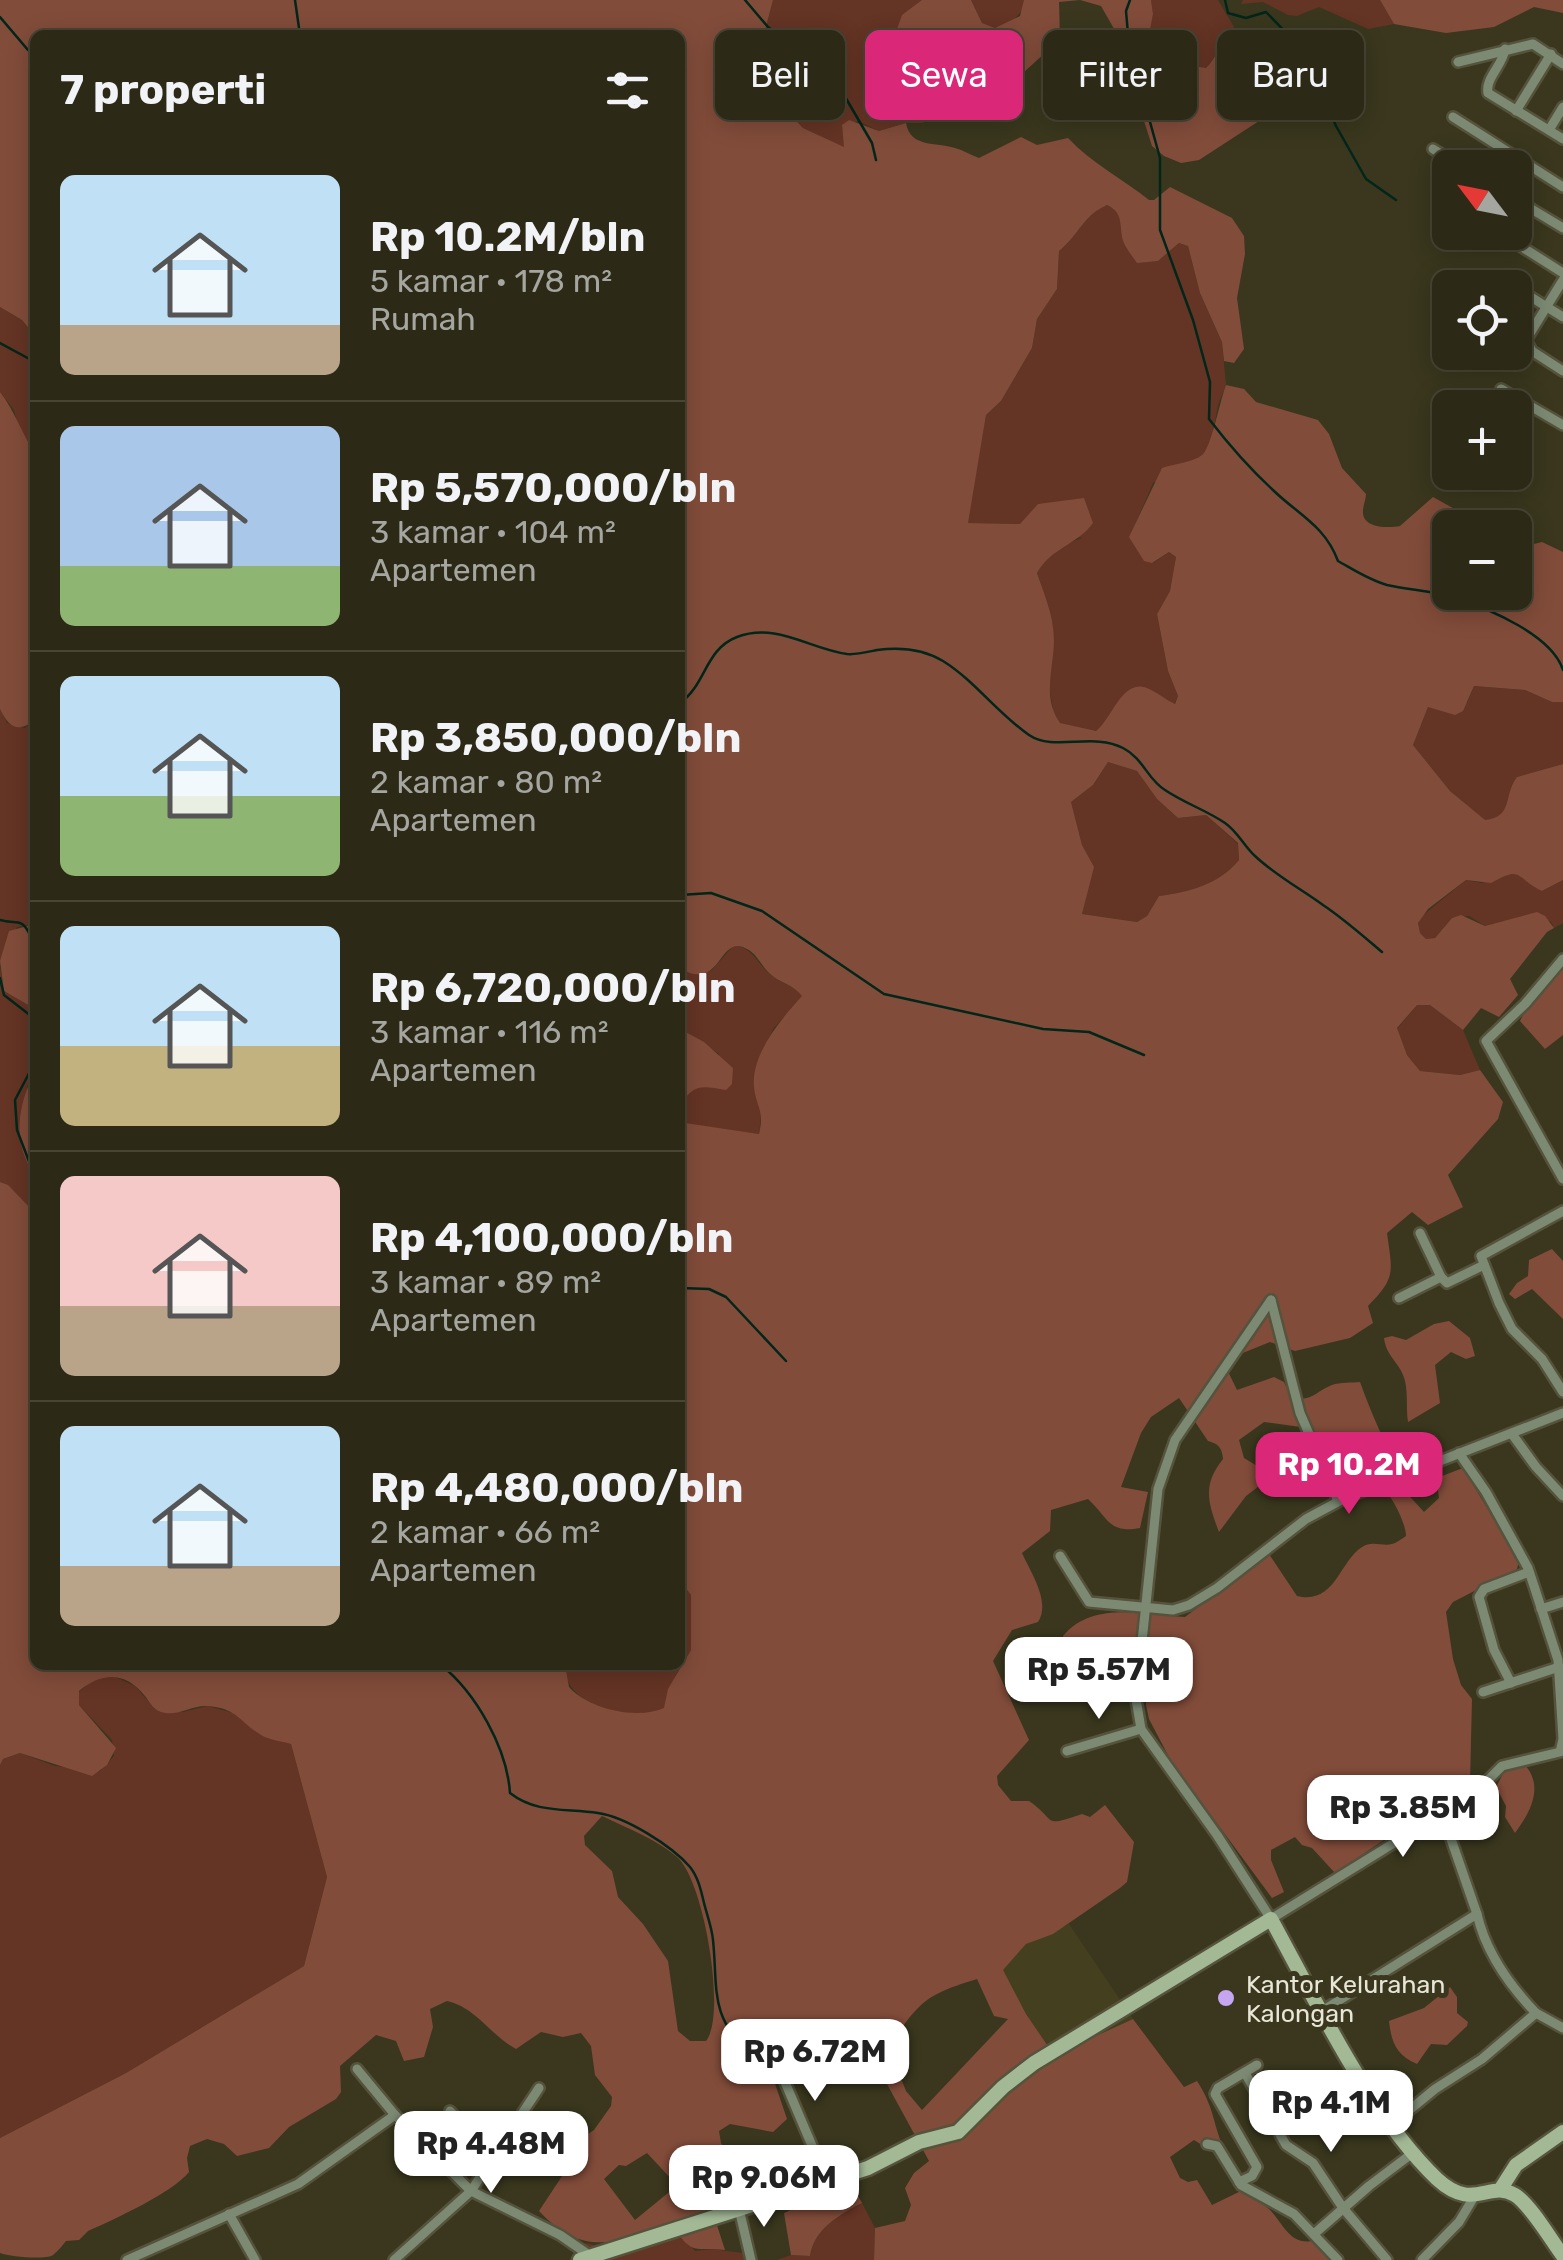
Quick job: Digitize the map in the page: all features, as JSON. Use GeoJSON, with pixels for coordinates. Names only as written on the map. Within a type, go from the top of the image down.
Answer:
{"type":"FeatureCollection","features":[{"type":"Feature","properties":{"kind":"street"},"geometry":{"type":"LineString","coordinates":[[1458,62],[1533,44],[1563,64]]}},
{"type":"Feature","properties":{"kind":"street"},"geometry":{"type":"LineString","coordinates":[[1505,49],[1486,91],[1563,139]]}},
{"type":"Feature","properties":{"kind":"street"},"geometry":{"type":"LineString","coordinates":[[1516,111],[1551,54]]}},
{"type":"Feature","properties":{"kind":"street"},"geometry":{"type":"LineString","coordinates":[[1549,130],[1563,108]]}},
{"type":"Feature","properties":{"kind":"street"},"geometry":{"type":"LineString","coordinates":[[1453,117],[1563,187]]}},
{"type":"Feature","properties":{"kind":"street"},"geometry":{"type":"LineString","coordinates":[[1532,209],[1563,228]]}},
{"type":"Feature","properties":{"kind":"street"},"geometry":{"type":"LineString","coordinates":[[1526,250],[1563,276],[1528,335],[1528,346],[1563,371]]}},
{"type":"Feature","properties":{"kind":"street"},"geometry":{"type":"LineString","coordinates":[[1532,298],[1563,317]]}},
{"type":"Feature","properties":{"kind":"street"},"geometry":{"type":"LineString","coordinates":[[1532,408],[1563,425]]}},
{"type":"Feature","properties":{"kind":"street"},"geometry":{"type":"LineString","coordinates":[[1563,960],[1486,1040],[1563,1178]]}},
{"type":"Feature","properties":{"kind":"street"},"geometry":{"type":"LineString","coordinates":[[1563,1211],[1482,1256],[1512,1329],[1542,1358],[1563,1392]]}},
{"type":"Feature","properties":{"kind":"street"},"geometry":{"type":"LineString","coordinates":[[1420,1233],[1441,1277],[1452,1283],[1484,1265]]}},
{"type":"Feature","properties":{"kind":"street"},"geometry":{"type":"LineString","coordinates":[[1399,1298],[1441,1277]]}},
{"type":"Feature","properties":{"kind":"street"},"geometry":{"type":"LineString","coordinates":[[1338,1501],[1300,1413],[1271,1300],[1175,1440],[1165,1464],[1158,1489],[1136,1699],[1141,1729],[1218,1835],[1271,1919],[1390,2126],[1450,2189],[1474,2198],[1500,2190],[1516,2166],[1563,2132]]}},
{"type":"Feature","properties":{"kind":"street"},"geometry":{"type":"LineString","coordinates":[[1060,1556],[1089,1602],[1173,1610],[1189,1606],[1306,1519],[1338,1501],[1563,1413]]}},
{"type":"Feature","properties":{"kind":"street"},"geometry":{"type":"LineString","coordinates":[[1512,1434],[1563,1496]]}},
{"type":"Feature","properties":{"kind":"street"},"geometry":{"type":"LineString","coordinates":[[357,2070],[395,2116],[471,2191],[560,2235],[584,2258],[868,2168],[919,2142],[958,2132],[1034,2063],[1475,1793],[1502,1766],[1560,1752],[1563,1739],[1559,1667],[1529,1572],[1486,1492],[1459,1453]]}},
{"type":"Feature","properties":{"kind":"street"},"geometry":{"type":"LineString","coordinates":[[1510,1683],[1494,1650],[1479,1597],[1484,1589],[1529,1572]]}},
{"type":"Feature","properties":{"kind":"street"},"geometry":{"type":"LineString","coordinates":[[1541,1609],[1563,1602]]}},
{"type":"Feature","properties":{"kind":"street"},"geometry":{"type":"LineString","coordinates":[[1483,1692],[1559,1667]]}},
{"type":"Feature","properties":{"kind":"street"},"geometry":{"type":"LineString","coordinates":[[1067,1751],[1141,1729]]}},
{"type":"Feature","properties":{"kind":"street"},"geometry":{"type":"LineString","coordinates":[[1442,1813],[1483,1939],[1514,1990],[1536,2014],[1563,2028]]}},
{"type":"Feature","properties":{"kind":"street"},"geometry":{"type":"LineString","coordinates":[[1322,2011],[1477,1914]]}},
{"type":"Feature","properties":{"kind":"street"},"geometry":{"type":"LineString","coordinates":[[1390,2126],[1435,2089],[1482,2060],[1536,2014]]}},
{"type":"Feature","properties":{"kind":"street"},"geometry":{"type":"LineString","coordinates":[[768,2042],[827,2181]]}},
{"type":"Feature","properties":{"kind":"street"},"geometry":{"type":"LineString","coordinates":[[1239,2182],[1252,2176],[1256,2166],[1215,2094],[1218,2088],[1256,2065]]}},
{"type":"Feature","properties":{"kind":"street"},"geometry":{"type":"LineString","coordinates":[[1244,2073],[1286,2145],[1313,2163],[1343,2208],[1387,2260]]}},
{"type":"Feature","properties":{"kind":"street"},"geometry":{"type":"LineString","coordinates":[[394,2260],[471,2191],[539,2088]]}},
{"type":"Feature","properties":{"kind":"street"},"geometry":{"type":"LineString","coordinates":[[450,2111],[492,2156]]}},
{"type":"Feature","properties":{"kind":"street"},"geometry":{"type":"LineString","coordinates":[[128,2260],[298,2184],[395,2116]]}},
{"type":"Feature","properties":{"kind":"street"},"geometry":{"type":"LineString","coordinates":[[1207,2144],[1218,2146],[1248,2190],[1294,2214],[1338,2260]]}},
{"type":"Feature","properties":{"kind":"street"},"geometry":{"type":"LineString","coordinates":[[1314,2234],[1414,2152]]}},
{"type":"Feature","properties":{"kind":"street"},"geometry":{"type":"LineString","coordinates":[[1500,2190],[1520,2199],[1563,2256]]}},
{"type":"Feature","properties":{"kind":"street"},"geometry":{"type":"LineString","coordinates":[[1422,2260],[1458,2222],[1474,2198]]}},
{"type":"Feature","properties":{"kind":"street"},"geometry":{"type":"LineString","coordinates":[[740,2209],[752,2260]]}},
{"type":"Feature","properties":{"kind":"street"},"geometry":{"type":"LineString","coordinates":[[230,2214],[255,2260]]}},
{"type":"Feature","properties":{"kind":"street"},"geometry":{"type":"LineString","coordinates":[[404,2252],[414,2260]]}},
{"type":"Feature","properties":{"kind":"shaded area"},"geometry":{"type":"Polygon","coordinates":[[[0,0],[773,0],[765,30],[715,30],[715,120],[795,120],[803,128],[844,147],[842,125],[849,120],[879,131],[906,123],[918,140],[979,158],[1021,137],[1037,145],[1068,138],[1149,200],[1170,187],[1232,218],[1244,236],[1245,254],[1237,298],[1244,349],[1234,363],[1224,361],[1222,342],[1200,293],[1188,246],[1179,243],[1158,261],[1137,263],[1123,241],[1116,212],[1107,205],[1099,209],[1059,251],[1057,289],[1037,319],[1032,348],[1001,401],[986,415],[968,523],[1020,524],[1038,504],[1084,498],[1093,523],[1050,557],[1037,573],[1052,621],[1050,688],[1060,723],[1096,731],[1124,694],[1138,686],[1175,704],[1178,696],[1168,671],[1157,614],[1170,591],[1176,557],[1169,552],[1152,563],[1144,561],[1129,537],[1162,468],[1194,459],[1205,451],[1226,385],[1244,389],[1256,402],[1318,420],[1329,434],[1342,468],[1366,494],[1364,517],[1371,524],[1400,526],[1433,497],[1456,510],[1432,510],[1432,610],[1532,610],[1532,544],[1542,542],[1563,552],[1563,702],[1552,702],[1525,690],[1474,686],[1463,711],[1455,715],[1428,707],[1413,745],[1450,791],[1485,820],[1504,810],[1517,777],[1563,764],[1563,880],[1542,891],[1514,874],[1491,883],[1466,880],[1428,909],[1418,923],[1426,939],[1435,938],[1452,918],[1461,915],[1485,926],[1537,912],[1554,928],[1510,979],[1518,995],[1499,1017],[1481,1008],[1463,1030],[1430,1005],[1417,1005],[1397,1028],[1407,1055],[1420,1071],[1460,1075],[1480,1070],[1503,1102],[1498,1119],[1448,1175],[1463,1207],[1428,1225],[1412,1212],[1387,1233],[1390,1273],[1384,1288],[1368,1306],[1373,1323],[1350,1338],[1295,1351],[1270,1342],[1223,1361],[1237,1390],[1274,1377],[1284,1382],[1291,1397],[1304,1399],[1335,1384],[1360,1382],[1388,1447],[1411,1481],[1403,1489],[1424,1512],[1439,1498],[1437,1484],[1442,1476],[1463,1468],[1519,1561],[1517,1569],[1453,1602],[1446,1612],[1453,1659],[1461,1685],[1472,1699],[1470,1782],[1335,1873],[1312,1848],[1295,1837],[1271,1850],[1284,1892],[1272,1898],[1171,1761],[1149,1719],[1147,1658],[1115,1667],[1091,1694],[1071,1695],[1063,1636],[1089,1618],[1120,1612],[1185,1617],[1269,1554],[1297,1596],[1310,1597],[1328,1588],[1362,1547],[1392,1544],[1406,1536],[1399,1513],[1384,1489],[1372,1482],[1355,1485],[1341,1463],[1318,1449],[1301,1427],[1264,1422],[1239,1440],[1244,1458],[1267,1472],[1267,1480],[1246,1496],[1219,1532],[1209,1494],[1212,1477],[1223,1459],[1221,1449],[1208,1441],[1179,1398],[1151,1417],[1121,1487],[1148,1492],[1140,1528],[1115,1526],[1088,1499],[1051,1510],[1050,1531],[1022,1553],[1038,1588],[1042,1606],[1038,1622],[1012,1630],[993,1661],[1029,1740],[997,1776],[998,1785],[1011,1801],[1029,1801],[1055,1821],[1082,1814],[1090,1817],[1105,1805],[1134,1842],[1127,1882],[1053,1934],[1026,1944],[1003,1970],[1026,2014],[1054,2055],[1133,2019],[1184,2087],[1197,2081],[1221,2142],[1213,2152],[1194,2140],[1170,2157],[1180,2178],[1188,2182],[1197,2180],[1212,2205],[1241,2191],[1269,2209],[1292,2237],[1313,2241],[1329,2260],[874,2260],[875,2228],[905,2221],[911,2205],[905,2188],[914,2173],[929,2161],[864,2042],[808,2047],[765,2037],[760,2037],[755,2053],[768,2063],[787,2119],[773,2132],[730,2124],[719,2131],[721,2143],[735,2167],[748,2169],[753,2176],[754,2199],[712,2210],[725,2250],[690,2246],[674,2227],[618,2241],[587,2241],[571,2236],[539,2211],[572,2161],[579,2140],[594,2130],[611,2106],[612,2097],[595,2075],[591,2046],[581,2033],[563,2037],[541,2032],[516,2049],[467,2009],[447,2001],[430,2009],[433,2027],[424,2057],[404,2061],[396,2041],[376,2035],[340,2066],[341,2092],[336,2099],[289,2127],[269,2148],[237,2156],[224,2144],[207,2139],[190,2146],[189,2172],[181,2180],[142,2205],[88,2231],[79,2240],[66,2241],[53,2255],[0,2253],[0,2138],[126,2073],[304,1966],[327,1877],[291,1744],[264,1737],[237,1716],[217,1707],[161,1712],[121,1678],[96,1680],[79,1691],[79,1705],[116,1748],[107,1765],[92,1776],[20,1753],[3,1759],[0,1765],[0,1182],[30,1208],[30,1670],[566,1670],[569,1687],[588,1701],[627,1712],[653,1711],[664,1708],[668,1689],[679,1670],[685,1670],[691,1650],[691,1595],[685,1587],[685,1123],[759,1134],[761,1114],[754,1087],[757,1062],[777,1026],[802,996],[769,973],[750,951],[738,946],[730,948],[704,974],[685,970],[685,30],[30,30],[30,330],[0,307],[0,0]],[[1108,762],[1093,785],[1071,802],[1082,845],[1094,867],[1082,914],[1137,922],[1147,916],[1159,896],[1203,886],[1239,860],[1238,843],[1206,815],[1178,818],[1157,799],[1137,771],[1108,762]],[[602,1816],[584,1836],[585,1845],[612,1871],[618,1897],[643,1924],[668,1961],[678,2031],[690,2041],[706,2041],[712,2027],[713,1977],[696,1892],[677,1857],[602,1816]],[[977,1979],[925,2002],[888,2046],[906,2091],[922,2110],[1008,2019],[994,2016],[977,1979]],[[647,2153],[626,2166],[619,2165],[604,2179],[635,2220],[675,2183],[647,2153]]]}},
{"type":"Feature","properties":{"kind":"shaded area"},"geometry":{"type":"Polygon","coordinates":[[[773,0],[922,0],[897,30],[865,30],[865,120],[925,120],[923,123],[906,123],[879,131],[858,121],[842,126],[845,148],[803,128],[795,120],[845,120],[845,30],[765,30],[773,0]]]}},
{"type":"Feature","properties":{"kind":"shaded area"},"geometry":{"type":"Polygon","coordinates":[[[922,0],[971,0],[982,23],[995,28],[1020,16],[1024,0],[1080,0],[1059,2],[1060,30],[1043,30],[1043,55],[1023,73],[1023,30],[897,30],[902,15],[922,0]]]}},
{"type":"Feature","properties":{"kind":"shaded area"},"geometry":{"type":"Polygon","coordinates":[[[971,0],[1024,0],[1025,7],[1012,22],[995,28],[982,23],[971,0]]]}},
{"type":"Feature","properties":{"kind":"shaded area"},"geometry":{"type":"Polygon","coordinates":[[[1080,0],[1151,0],[1150,30],[1115,30],[1101,6],[1080,0]]]}},
{"type":"Feature","properties":{"kind":"shaded area"},"geometry":{"type":"Polygon","coordinates":[[[1151,0],[1218,0],[1234,27],[1217,30],[1217,54],[1206,68],[1197,66],[1197,30],[1149,30],[1151,0]]]}},
{"type":"Feature","properties":{"kind":"shaded area"},"geometry":{"type":"Polygon","coordinates":[[[1243,0],[1380,0],[1394,24],[1368,29],[1319,7],[1297,16],[1263,2],[1241,4],[1243,0]]]}},
{"type":"Feature","properties":{"kind":"shaded area"},"geometry":{"type":"Polygon","coordinates":[[[1380,0],[1563,0],[1563,13],[1534,7],[1494,27],[1446,33],[1394,24],[1380,0]]]}},
{"type":"Feature","properties":{"kind":"shaded area"},"geometry":{"type":"Polygon","coordinates":[[[1217,53],[1217,120],[1259,120],[1199,160],[1181,163],[1152,146],[1144,121],[1197,120],[1197,66],[1206,68],[1217,53]]]}},
{"type":"Feature","properties":{"kind":"shaded area"},"geometry":{"type":"Polygon","coordinates":[[[1107,205],[1119,216],[1124,243],[1158,261],[1179,243],[1188,246],[1200,293],[1222,342],[1226,385],[1206,453],[1153,483],[1130,537],[1153,563],[1169,552],[1176,557],[1170,591],[1157,614],[1168,671],[1178,696],[1174,705],[1136,687],[1124,696],[1102,728],[1089,731],[1059,723],[1054,716],[1048,680],[1052,664],[1049,608],[1037,573],[1056,551],[1082,538],[1020,524],[967,523],[986,415],[1001,401],[1032,348],[1037,319],[1057,289],[1059,251],[1092,214],[1107,205]]]}},
{"type":"Feature","properties":{"kind":"shaded area"},"geometry":{"type":"Polygon","coordinates":[[[0,307],[30,330],[30,446],[19,430],[14,410],[0,392],[0,307]]]}},
{"type":"Feature","properties":{"kind":"shaded area"},"geometry":{"type":"Polygon","coordinates":[[[0,392],[30,445],[30,723],[15,726],[0,709],[0,392]]]}},
{"type":"Feature","properties":{"kind":"shaded area"},"geometry":{"type":"Polygon","coordinates":[[[1474,686],[1525,690],[1552,702],[1563,702],[1563,764],[1517,777],[1504,811],[1485,821],[1450,791],[1413,745],[1428,707],[1467,703],[1474,686]]]}},
{"type":"Feature","properties":{"kind":"shaded area"},"geometry":{"type":"Polygon","coordinates":[[[0,709],[7,723],[25,728],[30,724],[30,925],[17,927],[0,961],[0,709]]]}},
{"type":"Feature","properties":{"kind":"shaded area"},"geometry":{"type":"Polygon","coordinates":[[[1108,762],[1137,771],[1157,799],[1178,818],[1206,815],[1238,844],[1239,860],[1203,886],[1159,896],[1147,916],[1137,922],[1082,914],[1093,867],[1082,845],[1071,802],[1093,785],[1108,762]]]}},
{"type":"Feature","properties":{"kind":"shaded area"},"geometry":{"type":"Polygon","coordinates":[[[1516,873],[1542,891],[1563,880],[1563,923],[1554,928],[1551,922],[1528,915],[1485,926],[1469,916],[1452,918],[1435,938],[1426,939],[1420,933],[1418,923],[1422,916],[1466,880],[1482,883],[1516,873]]]}},
{"type":"Feature","properties":{"kind":"shaded area"},"geometry":{"type":"Polygon","coordinates":[[[30,925],[30,1006],[4,991],[0,961],[9,931],[30,925]]]}},
{"type":"Feature","properties":{"kind":"shaded area"},"geometry":{"type":"Polygon","coordinates":[[[734,945],[747,950],[768,973],[803,996],[773,1029],[755,1073],[762,1108],[759,1134],[685,1124],[685,1097],[689,1091],[704,1086],[719,1054],[685,1032],[685,971],[711,971],[734,945]]]}},
{"type":"Feature","properties":{"kind":"shaded area"},"geometry":{"type":"Polygon","coordinates":[[[0,967],[4,991],[30,1006],[30,1208],[0,1182],[0,967]]]}},
{"type":"Feature","properties":{"kind":"shaded area"},"geometry":{"type":"Polygon","coordinates":[[[1563,969],[1563,1035],[1545,1049],[1520,1021],[1563,969]]]}},
{"type":"Feature","properties":{"kind":"shaded area"},"geometry":{"type":"Polygon","coordinates":[[[1417,1005],[1430,1005],[1463,1030],[1480,1070],[1460,1075],[1420,1071],[1407,1055],[1397,1029],[1417,1005]]]}},
{"type":"Feature","properties":{"kind":"shaded area"},"geometry":{"type":"Polygon","coordinates":[[[685,1032],[704,1042],[733,1068],[732,1084],[726,1090],[700,1088],[685,1098],[685,1032]]]}},
{"type":"Feature","properties":{"kind":"shaded area"},"geometry":{"type":"Polygon","coordinates":[[[29,1085],[30,1166],[20,1138],[21,1111],[29,1085]]]}},
{"type":"Feature","properties":{"kind":"shaded area"},"geometry":{"type":"Polygon","coordinates":[[[1552,1249],[1563,1261],[1563,1319],[1532,1289],[1515,1299],[1509,1294],[1528,1276],[1529,1260],[1552,1249]]]}},
{"type":"Feature","properties":{"kind":"shaded area"},"geometry":{"type":"Polygon","coordinates":[[[1449,1321],[1470,1338],[1475,1356],[1466,1359],[1451,1352],[1435,1365],[1440,1403],[1408,1422],[1405,1381],[1384,1338],[1406,1340],[1434,1324],[1449,1321]]]}},
{"type":"Feature","properties":{"kind":"shaded area"},"geometry":{"type":"Polygon","coordinates":[[[685,1587],[691,1595],[691,1650],[685,1660],[685,1587]]]}},
{"type":"Feature","properties":{"kind":"shaded area"},"geometry":{"type":"Polygon","coordinates":[[[566,1670],[679,1670],[664,1709],[651,1712],[602,1707],[587,1701],[567,1679],[566,1670]]]}},
{"type":"Feature","properties":{"kind":"shaded area"},"geometry":{"type":"Polygon","coordinates":[[[111,1675],[135,1686],[155,1709],[183,1712],[207,1706],[238,1714],[261,1735],[291,1744],[327,1877],[304,1966],[126,2073],[0,2138],[0,1765],[3,1759],[20,1753],[55,1766],[100,1771],[114,1756],[112,1740],[79,1705],[79,1692],[93,1680],[111,1675]]]}},
{"type":"Feature","properties":{"kind":"shaded area"},"geometry":{"type":"Polygon","coordinates":[[[1524,1764],[1534,1781],[1533,1799],[1515,1833],[1505,1817],[1506,1806],[1496,1787],[1505,1770],[1524,1764]]]}},
{"type":"Feature","properties":{"kind":"shaded area"},"geometry":{"type":"Polygon","coordinates":[[[1069,1924],[1133,2019],[1054,2055],[1002,1970],[1026,1944],[1069,1924]]]}},
{"type":"Feature","properties":{"kind":"shaded area"},"geometry":{"type":"Polygon","coordinates":[[[1450,1987],[1457,1997],[1457,2013],[1468,2022],[1467,2026],[1447,2045],[1431,2044],[1417,2064],[1410,2061],[1396,2047],[1389,2021],[1424,2008],[1450,1987]]]}},
{"type":"Feature","properties":{"kind":"shaded area"},"geometry":{"type":"Polygon","coordinates":[[[856,2192],[862,2203],[822,2231],[810,2256],[791,2255],[784,2213],[825,2194],[856,2192]]]}},
{"type":"Feature","properties":{"kind":"shaded area"},"geometry":{"type":"Polygon","coordinates":[[[862,2203],[875,2228],[874,2260],[777,2260],[791,2255],[810,2256],[822,2231],[862,2203]]]}},
{"type":"Feature","properties":{"kind":"shaded area"},"geometry":{"type":"Polygon","coordinates":[[[674,2227],[695,2251],[743,2253],[744,2260],[590,2260],[585,2243],[595,2245],[674,2227]]]}},
{"type":"Feature","properties":{"kind":"waterway"},"geometry":{"type":"LineString","coordinates":[[295,0],[299,30]]}},
{"type":"Feature","properties":{"kind":"waterway"},"geometry":{"type":"LineString","coordinates":[[745,0],[768,27],[830,71],[872,143],[876,160]]}},
{"type":"Feature","properties":{"kind":"waterway"},"geometry":{"type":"LineString","coordinates":[[1130,0],[1126,11],[1129,46],[1160,158],[1160,230],[1193,320],[1210,382],[1209,419],[1257,474],[1319,530],[1338,561],[1380,583],[1448,596],[1501,616],[1546,646],[1563,670]]}},
{"type":"Feature","properties":{"kind":"waterway"},"geometry":{"type":"LineString","coordinates":[[1225,0],[1228,13],[1246,18],[1266,12],[1296,43],[1366,179],[1396,200]]}},
{"type":"Feature","properties":{"kind":"waterway"},"geometry":{"type":"LineString","coordinates":[[0,17],[30,51]]}},
{"type":"Feature","properties":{"kind":"waterway"},"geometry":{"type":"LineString","coordinates":[[0,343],[30,359]]}},
{"type":"Feature","properties":{"kind":"waterway"},"geometry":{"type":"LineString","coordinates":[[685,699],[718,650],[751,633],[779,634],[847,654],[894,649],[927,654],[955,669],[1007,717],[1039,740],[1099,742],[1130,752],[1159,786],[1225,823],[1263,863],[1382,952]]}},
{"type":"Feature","properties":{"kind":"waterway"},"geometry":{"type":"LineString","coordinates":[[685,895],[711,893],[762,911],[884,994],[1043,1029],[1089,1032],[1144,1055]]}},
{"type":"Feature","properties":{"kind":"waterway"},"geometry":{"type":"LineString","coordinates":[[0,920],[20,923],[30,933]]}},
{"type":"Feature","properties":{"kind":"waterway"},"geometry":{"type":"LineString","coordinates":[[0,978],[4,995],[30,1015]]}},
{"type":"Feature","properties":{"kind":"waterway"},"geometry":{"type":"LineString","coordinates":[[30,1072],[15,1100],[17,1130],[30,1164]]}},
{"type":"Feature","properties":{"kind":"waterway"},"geometry":{"type":"LineString","coordinates":[[685,1288],[709,1289],[726,1297],[786,1361]]}},
{"type":"Feature","properties":{"kind":"waterway"},"geometry":{"type":"LineString","coordinates":[[446,1670],[466,1690],[488,1723],[503,1758],[510,1793],[541,1807],[598,1813],[622,1820],[660,1842],[690,1867],[712,1931],[722,2014],[750,2052]]}},
{"type":"Feature","properties":{"kind":"place","name":"Kantor Kelurahan Kalongan"},"geometry":{"type":"Point","coordinates":[1226,1998]}}]}
